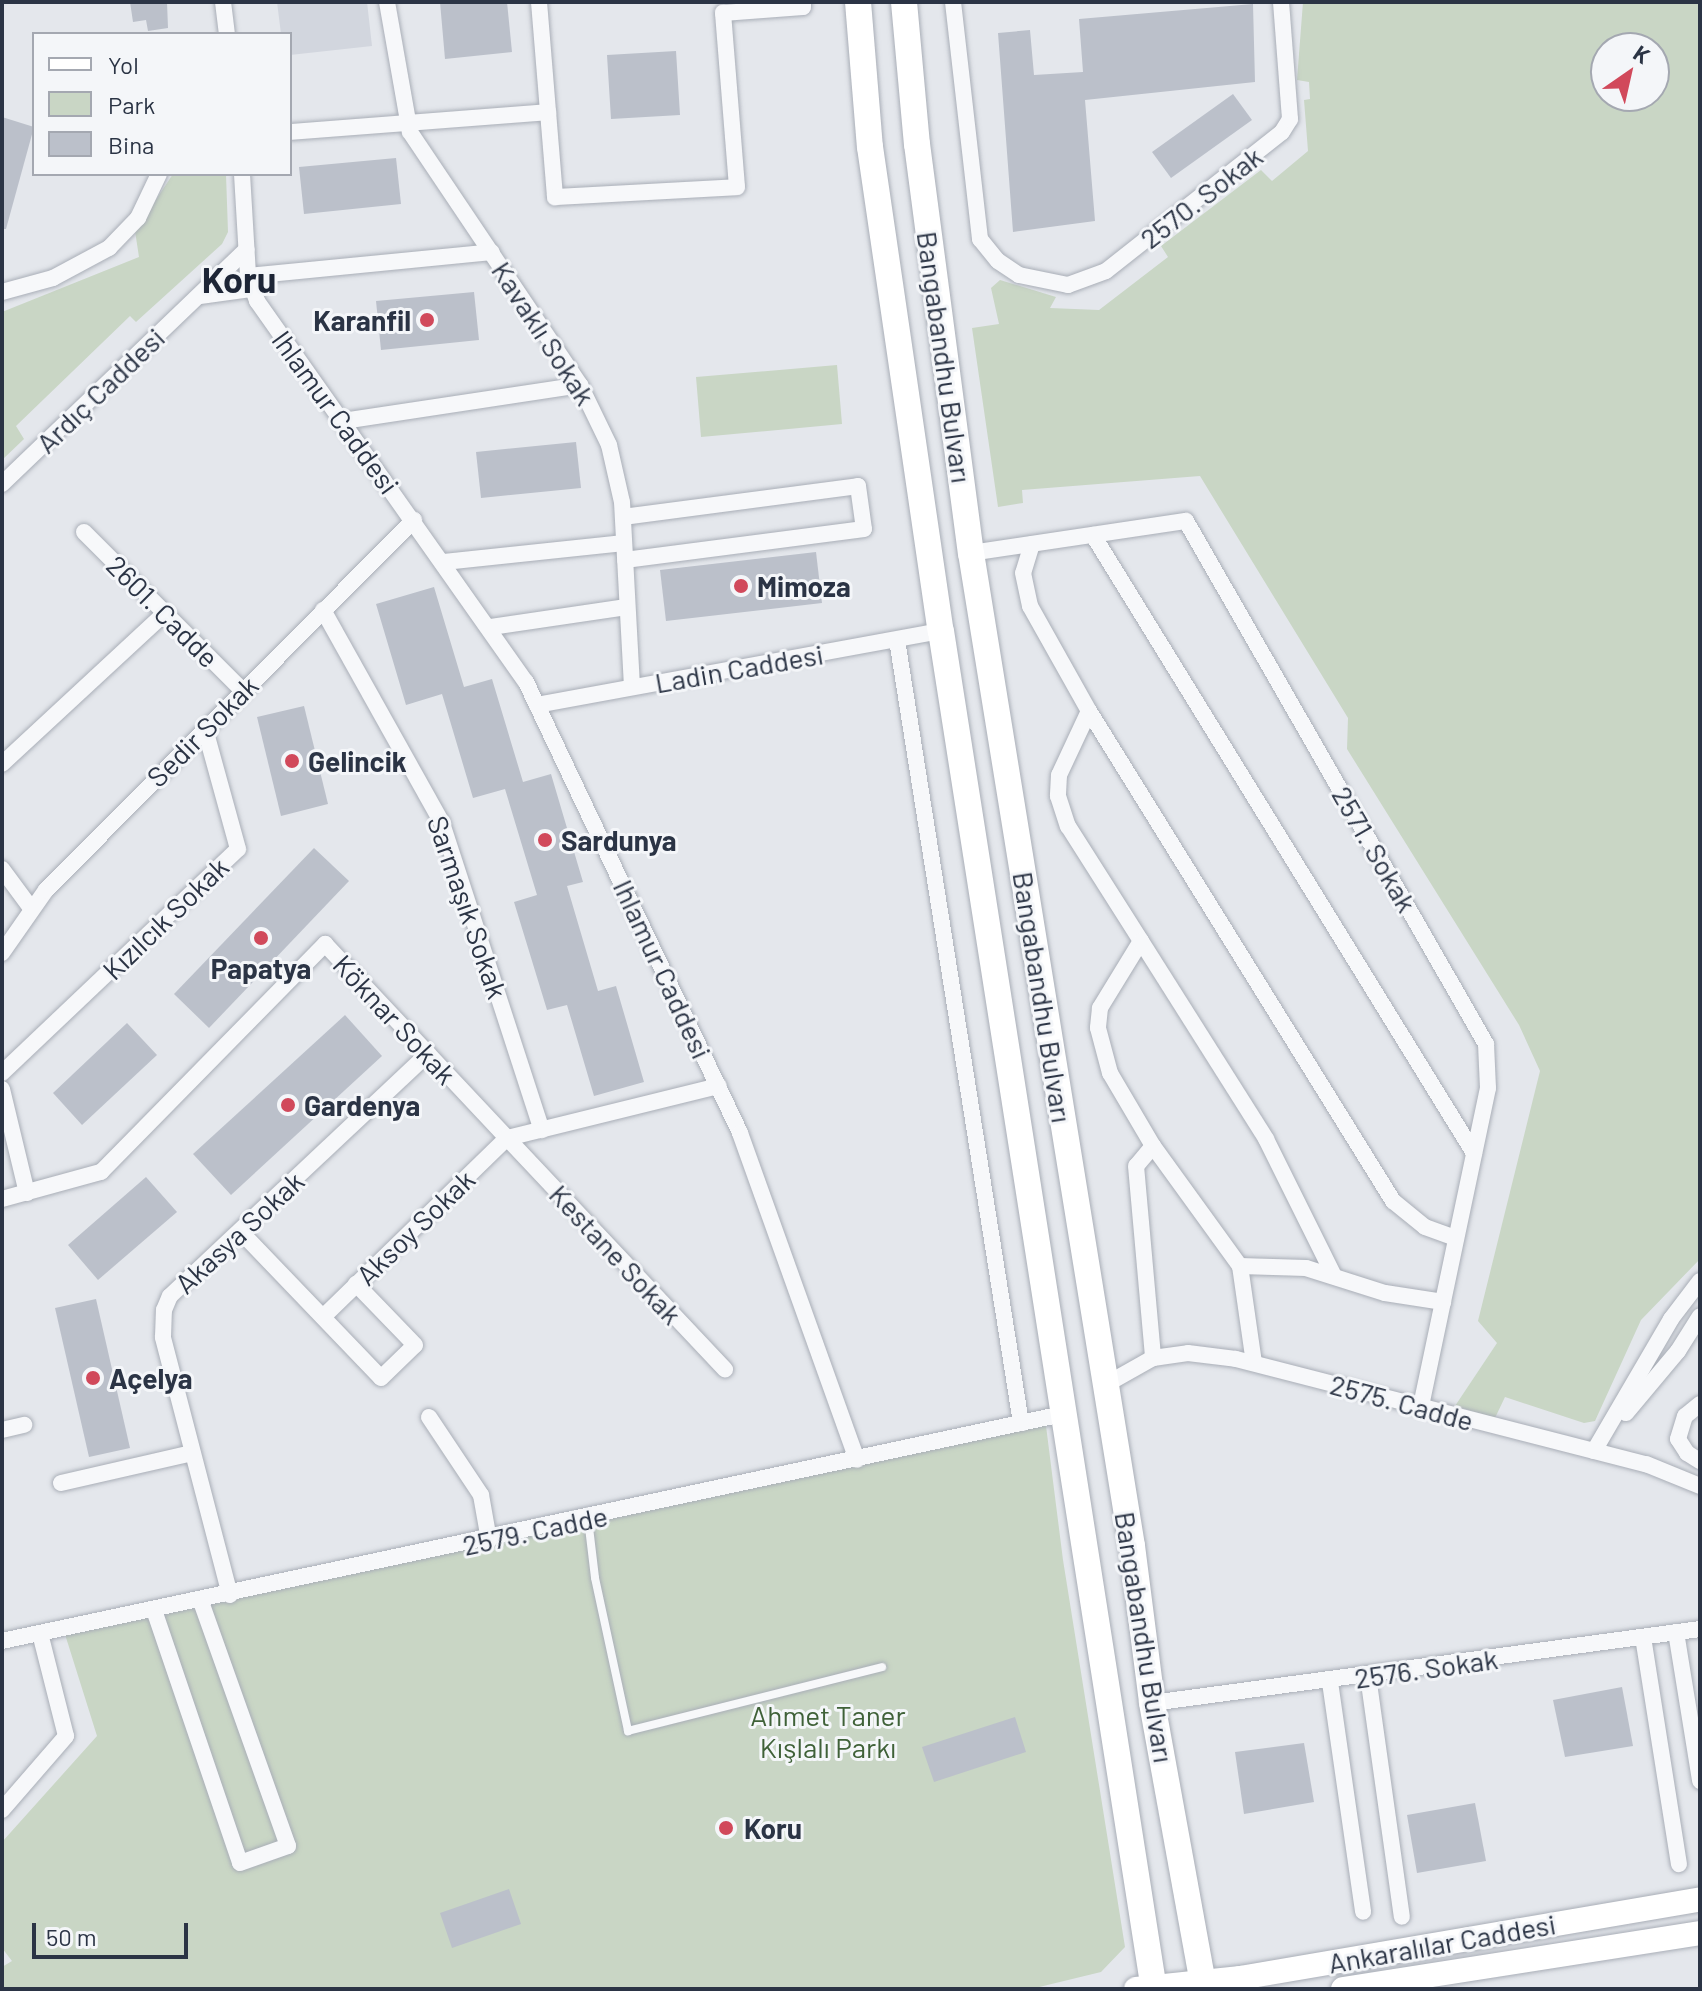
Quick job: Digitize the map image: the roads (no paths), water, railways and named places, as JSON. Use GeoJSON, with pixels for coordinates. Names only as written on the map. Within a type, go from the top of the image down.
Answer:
{"type":"FeatureCollection","features":[{"type":"Feature","properties":{"kind":"main road","name":"Bangabandhu Bulvarı"},"geometry":{"type":"LineString","coordinates":[[858,2],[870,147],[941,631],[1067,1413],[1148,1988]]}},
{"type":"Feature","properties":{"kind":"main road","name":"Bangabandhu Bulvarı"},"geometry":{"type":"LineString","coordinates":[[904,2],[917,144],[971,553],[1105,1385],[1152,1703],[1204,1986]]}},
{"type":"Feature","properties":{"kind":"main road"},"geometry":{"type":"LineString","coordinates":[[1067,1413],[1105,1385]]}},
{"type":"Feature","properties":{"kind":"main road","name":"Ankaralılar Caddesi"},"geometry":{"type":"LineString","coordinates":[[1148,1988],[1204,1986],[1700,1899]]}},
{"type":"Feature","properties":{"kind":"main road","name":"Ankaralılar Caddesi"},"geometry":{"type":"LineString","coordinates":[[1343,1989],[1700,1933]]}},
{"type":"Feature","properties":{"kind":"street"},"geometry":{"type":"LineString","coordinates":[[223,2],[227,32]]}},
{"type":"Feature","properties":{"kind":"street","name":"Kavaklı Sokak"},"geometry":{"type":"LineString","coordinates":[[387,2],[407,124],[580,385],[616,465],[623,517],[632,687]]}},
{"type":"Feature","properties":{"kind":"street"},"geometry":{"type":"LineString","coordinates":[[539,2],[555,197],[737,187],[723,13],[803,7],[803,2]]}},
{"type":"Feature","properties":{"kind":"street","name":"2570. Sokak"},"geometry":{"type":"LineString","coordinates":[[953,2],[976,230],[998,261],[1034,281],[1068,285],[1092,279],[1276,138],[1290,119],[1281,2]]}},
{"type":"Feature","properties":{"kind":"street"},"geometry":{"type":"LineString","coordinates":[[292,132],[548,112]]}},
{"type":"Feature","properties":{"kind":"street"},"geometry":{"type":"LineString","coordinates":[[2,292],[53,278],[109,248],[138,218],[158,176]]}},
{"type":"Feature","properties":{"kind":"street"},"geometry":{"type":"LineString","coordinates":[[242,176],[250,282]]}},
{"type":"Feature","properties":{"kind":"street","name":"Ardıç Caddesi"},"geometry":{"type":"LineString","coordinates":[[2,484],[247,249]]}},
{"type":"Feature","properties":{"kind":"street"},"geometry":{"type":"LineString","coordinates":[[198,296],[250,282],[492,252]]}},
{"type":"Feature","properties":{"kind":"street","name":"Ihlamur Caddesi"},"geometry":{"type":"LineString","coordinates":[[250,282],[343,421],[491,627],[537,705],[719,1086],[750,1159],[857,1460]]}},
{"type":"Feature","properties":{"kind":"street"},"geometry":{"type":"LineString","coordinates":[[343,421],[580,385]]}},
{"type":"Feature","properties":{"kind":"street"},"geometry":{"type":"LineString","coordinates":[[623,517],[858,486],[864,529],[625,560]]}},
{"type":"Feature","properties":{"kind":"street","name":"Sedir Sokak"},"geometry":{"type":"LineString","coordinates":[[2,953],[30,907],[414,520]]}},
{"type":"Feature","properties":{"kind":"street","name":"2571. Sokak"},"geometry":{"type":"LineString","coordinates":[[971,553],[1186,521],[1486,1044],[1491,1074],[1421,1407]]}},
{"type":"Feature","properties":{"kind":"street","name":"2601. Cadde"},"geometry":{"type":"LineString","coordinates":[[84,532],[243,691]]}},
{"type":"Feature","properties":{"kind":"street"},"geometry":{"type":"LineString","coordinates":[[1093,535],[1474,1153]]}},
{"type":"Feature","properties":{"kind":"street"},"geometry":{"type":"LineString","coordinates":[[444,562],[624,543]]}},
{"type":"Feature","properties":{"kind":"street"},"geometry":{"type":"LineString","coordinates":[[1032,544],[1023,573],[1030,606],[1089,711],[1393,1201],[1425,1227],[1456,1238]]}},
{"type":"Feature","properties":{"kind":"street"},"geometry":{"type":"LineString","coordinates":[[491,627],[627,607]]}},
{"type":"Feature","properties":{"kind":"street","name":"Sarmaşık Sokak"},"geometry":{"type":"LineString","coordinates":[[323,610],[442,823],[542,1130]]}},
{"type":"Feature","properties":{"kind":"street"},"geometry":{"type":"LineString","coordinates":[[2,764],[165,613]]}},
{"type":"Feature","properties":{"kind":"street","name":"Ladin Caddesi"},"geometry":{"type":"LineString","coordinates":[[537,705],[941,631]]}},
{"type":"Feature","properties":{"kind":"street"},"geometry":{"type":"LineString","coordinates":[[897,640],[1021,1423]]}},
{"type":"Feature","properties":{"kind":"street"},"geometry":{"type":"LineString","coordinates":[[1089,711],[1059,775],[1058,796],[1068,826],[1266,1139],[1334,1276]]}},
{"type":"Feature","properties":{"kind":"street","name":"Kızılcık Sokak"},"geometry":{"type":"LineString","coordinates":[[2,1073],[238,849],[205,729]]}},
{"type":"Feature","properties":{"kind":"street"},"geometry":{"type":"LineString","coordinates":[[2,869],[30,907]]}},
{"type":"Feature","properties":{"kind":"street"},"geometry":{"type":"LineString","coordinates":[[1141,941],[1100,1008],[1098,1028],[1110,1073],[1153,1146],[1240,1266],[1254,1363]]}},
{"type":"Feature","properties":{"kind":"street","name":"Köknar Sokak"},"geometry":{"type":"LineString","coordinates":[[2,1199],[101,1172],[325,944],[507,1138]]}},
{"type":"Feature","properties":{"kind":"street","name":"Akasya Sokak"},"geometry":{"type":"LineString","coordinates":[[230,1595],[163,1337],[164,1310],[170,1296],[428,1054]]}},
{"type":"Feature","properties":{"kind":"street"},"geometry":{"type":"LineString","coordinates":[[507,1138],[719,1086]]}},
{"type":"Feature","properties":{"kind":"street"},"geometry":{"type":"LineString","coordinates":[[2,1089],[27,1193]]}},
{"type":"Feature","properties":{"kind":"street","name":"Aksoy Sokak"},"geometry":{"type":"LineString","coordinates":[[323,1317],[507,1138]]}},
{"type":"Feature","properties":{"kind":"street","name":"Kestane Sokak"},"geometry":{"type":"LineString","coordinates":[[507,1138],[725,1369]]}},
{"type":"Feature","properties":{"kind":"street"},"geometry":{"type":"LineString","coordinates":[[1153,1146],[1136,1166],[1153,1358]]}},
{"type":"Feature","properties":{"kind":"street"},"geometry":{"type":"LineString","coordinates":[[241,1232],[381,1378],[415,1345],[356,1284]]}},
{"type":"Feature","properties":{"kind":"street"},"geometry":{"type":"LineString","coordinates":[[1240,1266],[1281,1264],[1334,1276],[1385,1293],[1443,1302]]}},
{"type":"Feature","properties":{"kind":"street"},"geometry":{"type":"LineString","coordinates":[[1594,1451],[1671,1319],[1700,1281]]}},
{"type":"Feature","properties":{"kind":"street"},"geometry":{"type":"LineString","coordinates":[[1594,1451],[1678,1351],[1700,1316]]}},
{"type":"Feature","properties":{"kind":"street","name":"2575. Cadde"},"geometry":{"type":"LineString","coordinates":[[1105,1385],[1153,1358],[1188,1353],[1254,1363],[1594,1451],[1700,1486]]}},
{"type":"Feature","properties":{"kind":"street"},"geometry":{"type":"LineString","coordinates":[[1700,1404],[1685,1416],[1678,1439],[1687,1453],[1700,1461]]}},
{"type":"Feature","properties":{"kind":"street","name":"2579. Cadde"},"geometry":{"type":"LineString","coordinates":[[2,1641],[588,1519],[1067,1413]]}},
{"type":"Feature","properties":{"kind":"street"},"geometry":{"type":"LineString","coordinates":[[429,1417],[481,1495],[489,1540]]}},
{"type":"Feature","properties":{"kind":"street"},"geometry":{"type":"LineString","coordinates":[[2,1430],[24,1425]]}},
{"type":"Feature","properties":{"kind":"street"},"geometry":{"type":"LineString","coordinates":[[61,1483],[192,1453]]}},
{"type":"Feature","properties":{"kind":"street"},"geometry":{"type":"LineString","coordinates":[[154,1610],[240,1863],[288,1846],[201,1601]]}},
{"type":"Feature","properties":{"kind":"street","name":"2576. Sokak"},"geometry":{"type":"LineString","coordinates":[[1152,1703],[1330,1682],[1700,1629]]}},
{"type":"Feature","properties":{"kind":"street"},"geometry":{"type":"LineString","coordinates":[[1676,1632],[1700,1781]]}},
{"type":"Feature","properties":{"kind":"street"},"geometry":{"type":"LineString","coordinates":[[2,1810],[66,1736],[40,1633]]}},
{"type":"Feature","properties":{"kind":"street"},"geometry":{"type":"LineString","coordinates":[[1643,1637],[1679,1864]]}},
{"type":"Feature","properties":{"kind":"street"},"geometry":{"type":"LineString","coordinates":[[1368,1676],[1402,1917]]}},
{"type":"Feature","properties":{"kind":"street"},"geometry":{"type":"LineString","coordinates":[[1330,1682],[1363,1912]]}},
{"type":"Feature","properties":{"kind":"lane"},"geometry":{"type":"LineString","coordinates":[[588,1519],[595,1578],[628,1731],[882,1667]]}},
{"type":"Feature","properties":{"kind":"place","name":"Karanfil"},"geometry":{"type":"Point","coordinates":[427,320]}},
{"type":"Feature","properties":{"kind":"place","name":"Mimoza"},"geometry":{"type":"Point","coordinates":[741,586]}},
{"type":"Feature","properties":{"kind":"place","name":"Gelincik"},"geometry":{"type":"Point","coordinates":[292,761]}},
{"type":"Feature","properties":{"kind":"place","name":"Sardunya"},"geometry":{"type":"Point","coordinates":[545,840]}},
{"type":"Feature","properties":{"kind":"place","name":"Papatya"},"geometry":{"type":"Point","coordinates":[261,938]}},
{"type":"Feature","properties":{"kind":"place","name":"Gardenya"},"geometry":{"type":"Point","coordinates":[288,1105]}},
{"type":"Feature","properties":{"kind":"place","name":"Açelya"},"geometry":{"type":"Point","coordinates":[93,1378]}},
{"type":"Feature","properties":{"kind":"place","name":"Koru"},"geometry":{"type":"Point","coordinates":[726,1828]}},
{"type":"Feature","properties":{"kind":"district","name":"Koru"},"geometry":{"type":"Point","coordinates":[239,279]}},
{"type":"Feature","properties":{"kind":"park label","name":"Ahmet Taner Kışlalı Parkı"},"geometry":{"type":"Point","coordinates":[828,1731]}}]}
